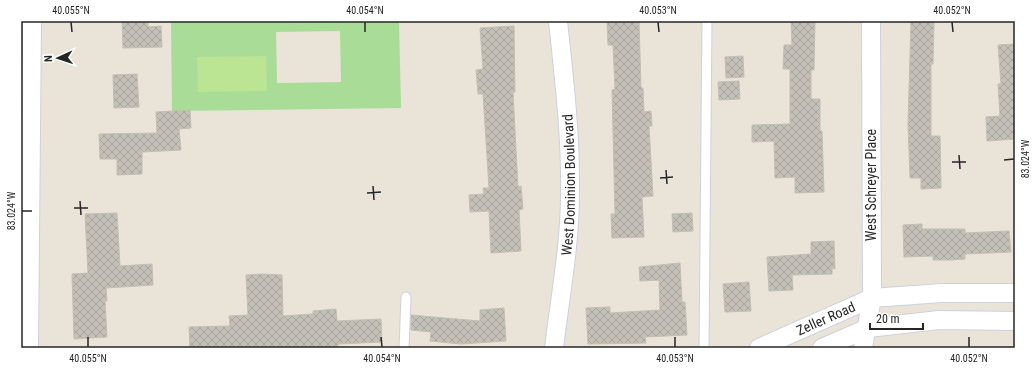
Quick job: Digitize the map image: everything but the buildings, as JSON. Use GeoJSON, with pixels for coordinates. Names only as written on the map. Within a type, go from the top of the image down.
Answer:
{"type":"FeatureCollection","features":[{"type":"Feature","properties":{"kind":"street"},"geometry":{"type":"LineString","coordinates":[[29,348],[32,21]]}},
{"type":"Feature","properties":{"kind":"street","name":"West Dominion Boulevard"},"geometry":{"type":"LineString","coordinates":[[554,348],[566,252],[570,194],[569,132],[558,21]]}},
{"type":"Feature","properties":{"kind":"street","name":"West Schreyer Place"},"geometry":{"type":"LineString","coordinates":[[863,348],[868,328],[872,298],[871,21]]}},
{"type":"Feature","properties":{"kind":"street","name":"Zeller Road"},"geometry":{"type":"LineString","coordinates":[[759,348],[872,298],[942,293],[1015,293]]}},
{"type":"Feature","properties":{"kind":"street","name":"Zeller Road"},"geometry":{"type":"LineString","coordinates":[[822,348],[868,328],[939,320],[1015,321]]}},
{"type":"Feature","properties":{"kind":"lane"},"geometry":{"type":"LineString","coordinates":[[704,348],[707,21]]}},
{"type":"Feature","properties":{"kind":"lane"},"geometry":{"type":"LineString","coordinates":[[404,348],[406,297]]}},
{"type":"Feature","properties":{"kind":"green space"},"geometry":{"type":"Polygon","coordinates":[[[171,21],[399,21],[401,108],[172,111],[171,21]],[[340,31],[276,32],[277,83],[341,82],[340,31]]]}},
{"type":"Feature","properties":{"kind":"green space"},"geometry":{"type":"Polygon","coordinates":[[[266,56],[267,91],[198,92],[197,57],[266,56]]]}}]}
